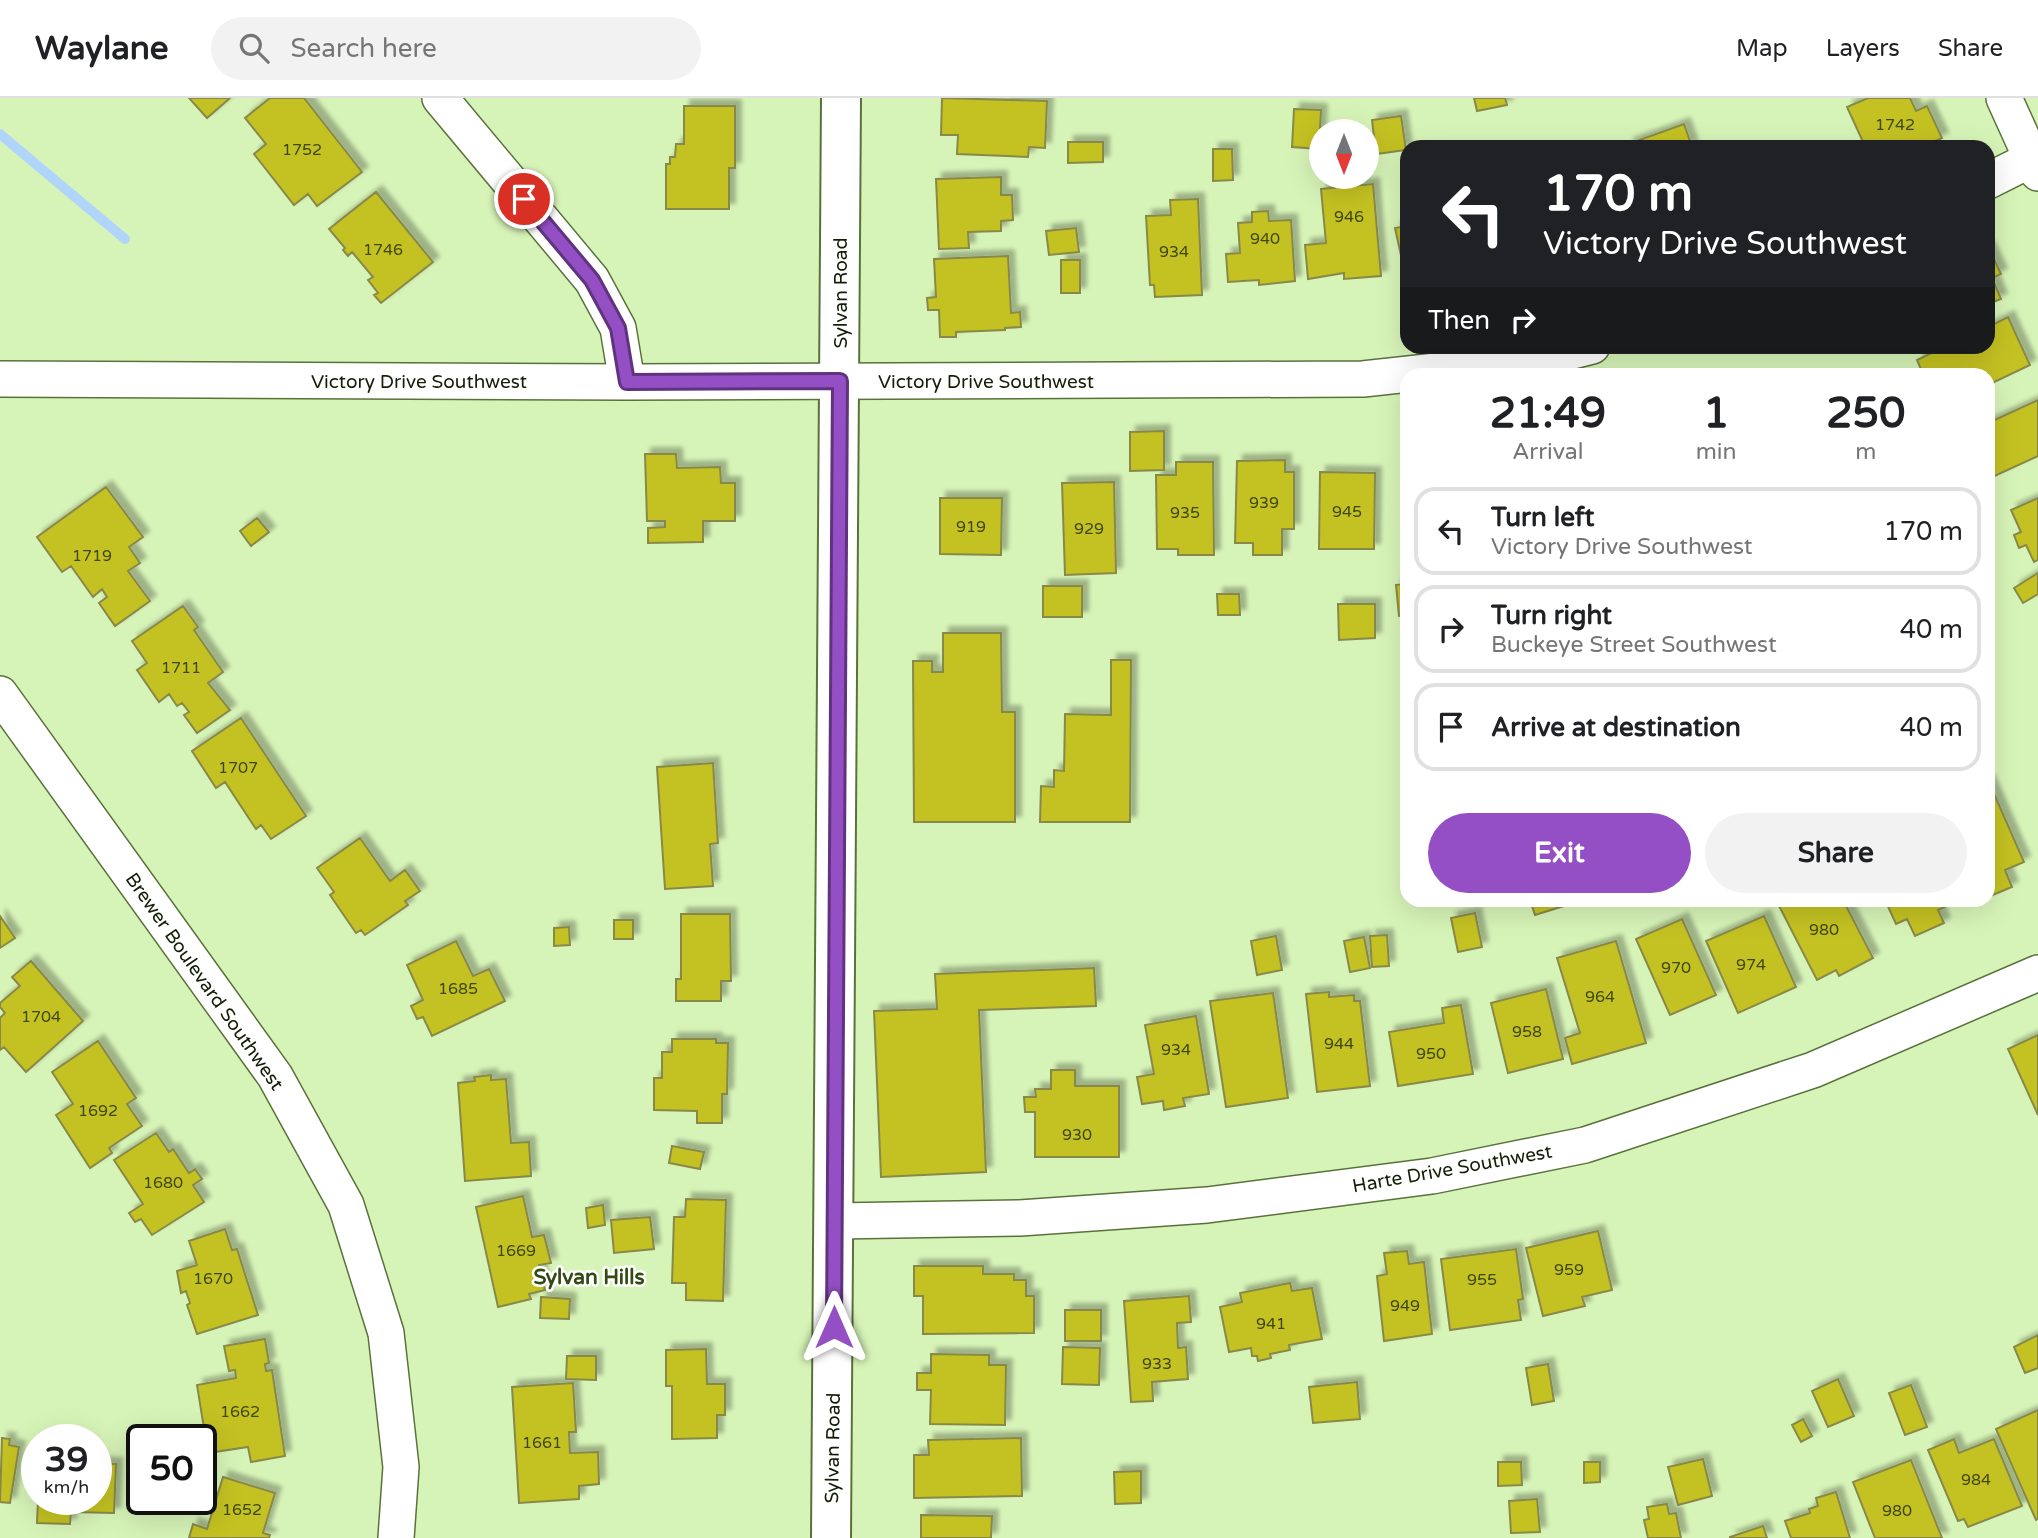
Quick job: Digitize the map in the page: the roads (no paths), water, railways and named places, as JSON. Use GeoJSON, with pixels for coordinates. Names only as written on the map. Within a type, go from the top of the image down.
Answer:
{"type":"FeatureCollection","features":[{"type":"Feature","properties":{"kind":"main road","name":"Sylvan Road"},"geometry":{"type":"LineString","coordinates":[[831,1538],[841,98]]}},
{"type":"Feature","properties":{"kind":"street"},"geometry":{"type":"LineString","coordinates":[[440,98],[592,280],[618,328],[627,382]]}},
{"type":"Feature","properties":{"kind":"street"},"geometry":{"type":"LineString","coordinates":[[1995,178],[2036,163],[2004,98]]}},
{"type":"Feature","properties":{"kind":"street","name":"Victory Drive Southwest"},"geometry":{"type":"LineString","coordinates":[[1464,368],[1538,360],[1561,354]]}},
{"type":"Feature","properties":{"kind":"street","name":"Victory Drive Southwest"},"geometry":{"type":"LineString","coordinates":[[0,379],[627,382],[1363,379],[1400,375]]}},
{"type":"Feature","properties":{"kind":"street","name":"Brewer Boulevard Southwest"},"geometry":{"type":"LineString","coordinates":[[0,694],[275,1076],[346,1205],[386,1333],[401,1467],[396,1538]]}},
{"type":"Feature","properties":{"kind":"street","name":"Harte Drive Southwest"},"geometry":{"type":"LineString","coordinates":[[835,1221],[1020,1218],[1207,1205],[1432,1176],[1585,1144],[1813,1070],[2038,973]]}},
{"type":"Feature","properties":{"kind":"waterway"},"geometry":{"type":"LineString","coordinates":[[0,134],[125,239]]}},
{"type":"Feature","properties":{"kind":"district","name":"Sylvan Hills"},"geometry":{"type":"Point","coordinates":[589,1277]}}]}
